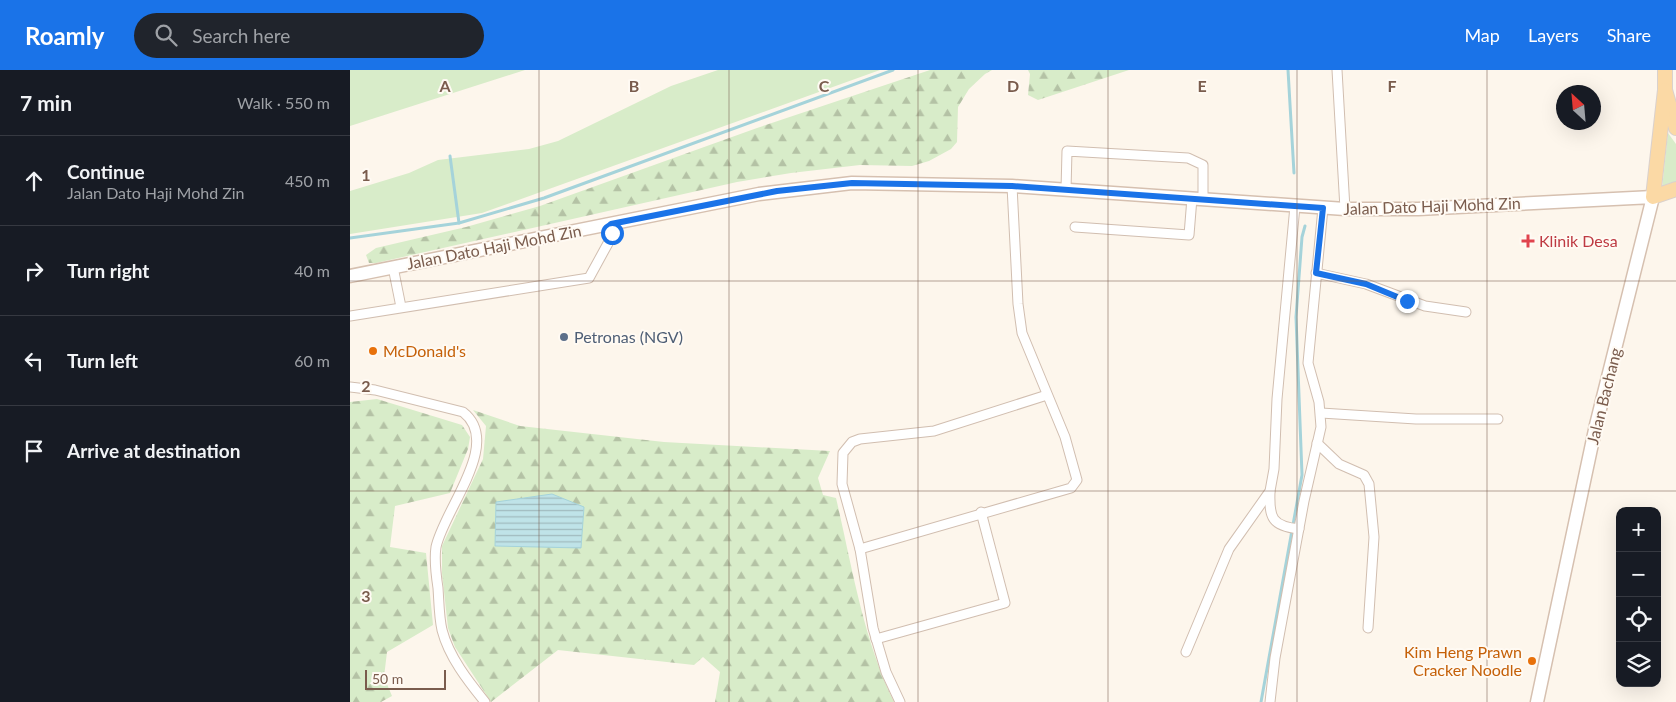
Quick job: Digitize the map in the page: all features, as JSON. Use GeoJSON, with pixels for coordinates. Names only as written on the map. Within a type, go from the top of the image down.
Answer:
{"type":"FeatureCollection","features":[{"type":"Feature","properties":{"kind":"main road"},"geometry":{"type":"LineString","coordinates":[[1665,70],[1665,90],[1676,128]]}},
{"type":"Feature","properties":{"kind":"main road","name":"Jalan Bachang"},"geometry":{"type":"LineString","coordinates":[[1537,702],[1596,426],[1653,197],[1665,90]]}},
{"type":"Feature","properties":{"kind":"main road","name":"Jalan Dato Haji Mohd Zin"},"geometry":{"type":"LineString","coordinates":[[350,276],[752,195],[808,187],[876,183],[1012,186],[1323,208],[1418,210],[1653,197]]}},
{"type":"Feature","properties":{"kind":"main road"},"geometry":{"type":"LineString","coordinates":[[1653,197],[1676,189]]}},
{"type":"Feature","properties":{"kind":"street"},"geometry":{"type":"LineString","coordinates":[[1337,70],[1345,209]]}},
{"type":"Feature","properties":{"kind":"street"},"geometry":{"type":"LineString","coordinates":[[1066,190],[1067,151],[1188,158],[1203,165],[1198,199],[1189,235],[1075,227]]}},
{"type":"Feature","properties":{"kind":"street"},"geometry":{"type":"LineString","coordinates":[[860,548],[1075,485],[1077,475],[1022,333],[1018,304],[1012,186]]}},
{"type":"Feature","properties":{"kind":"street"},"geometry":{"type":"LineString","coordinates":[[1295,206],[1276,399],[1274,469],[1270,491],[1272,515],[1278,525],[1297,529]]}},
{"type":"Feature","properties":{"kind":"street"},"geometry":{"type":"LineString","coordinates":[[1270,702],[1297,529],[1317,443],[1321,413],[1308,363],[1323,208]]}},
{"type":"Feature","properties":{"kind":"street"},"geometry":{"type":"LineString","coordinates":[[350,316],[589,278],[612,236],[611,224]]}},
{"type":"Feature","properties":{"kind":"street"},"geometry":{"type":"LineString","coordinates":[[393,267],[401,307]]}},
{"type":"Feature","properties":{"kind":"street"},"geometry":{"type":"LineString","coordinates":[[1316,273],[1366,284],[1425,306],[1466,312]]}},
{"type":"Feature","properties":{"kind":"street"},"geometry":{"type":"LineString","coordinates":[[350,387],[375,390],[463,412],[471,418],[476,427],[476,456],[442,530],[436,548],[436,567],[442,630],[456,661],[485,702]]}},
{"type":"Feature","properties":{"kind":"street"},"geometry":{"type":"LineString","coordinates":[[900,702],[886,672],[876,639],[860,548],[842,484],[842,453],[852,442],[934,431],[1047,395]]}},
{"type":"Feature","properties":{"kind":"street"},"geometry":{"type":"LineString","coordinates":[[1321,413],[1416,419],[1498,419]]}},
{"type":"Feature","properties":{"kind":"street"},"geometry":{"type":"LineString","coordinates":[[1317,443],[1339,464],[1364,474],[1369,484],[1374,536],[1368,628]]}},
{"type":"Feature","properties":{"kind":"street"},"geometry":{"type":"LineString","coordinates":[[1186,652],[1228,549],[1270,491]]}},
{"type":"Feature","properties":{"kind":"street"},"geometry":{"type":"LineString","coordinates":[[876,639],[1005,603],[981,512]]}},
{"type":"Feature","properties":{"kind":"green space"},"geometry":{"type":"Polygon","coordinates":[[[350,70],[525,70],[350,126],[350,70]]]}},
{"type":"Feature","properties":{"kind":"green space"},"geometry":{"type":"Polygon","coordinates":[[[718,70],[880,70],[482,213],[350,234],[350,191],[409,173],[438,160],[529,149],[558,141],[671,86],[718,70]]]}},
{"type":"Feature","properties":{"kind":"green space"},"geometry":{"type":"Polygon","coordinates":[[[930,70],[992,70],[969,89],[958,107],[957,142],[951,149],[929,161],[912,166],[860,165],[791,173],[737,182],[376,263],[369,263],[366,255],[376,248],[466,227],[540,206],[757,128],[930,70]]]}},
{"type":"Feature","properties":{"kind":"green space"},"geometry":{"type":"Polygon","coordinates":[[[1028,70],[1129,70],[1038,100],[1028,95],[1030,74],[1028,70]]]}},
{"type":"Feature","properties":{"kind":"green space"},"geometry":{"type":"Polygon","coordinates":[[[1668,133],[1676,144],[1676,184],[1662,189],[1668,133]]]}},
{"type":"Feature","properties":{"kind":"green space"},"geometry":{"type":"Polygon","coordinates":[[[377,399],[462,425],[470,437],[468,449],[450,493],[395,506],[390,547],[426,553],[433,625],[387,652],[384,677],[392,696],[381,702],[350,702],[350,402],[377,399]]]}},
{"type":"Feature","properties":{"kind":"green space"},"geometry":{"type":"Polygon","coordinates":[[[473,410],[520,426],[664,442],[830,451],[818,478],[823,495],[836,498],[866,628],[883,678],[894,702],[715,702],[720,672],[703,657],[694,665],[558,650],[491,702],[455,647],[448,628],[442,573],[442,546],[483,459],[486,426],[473,410]]]}},
{"type":"Feature","properties":{"kind":"water"},"geometry":{"type":"Polygon","coordinates":[[[552,494],[584,507],[581,548],[495,546],[496,502],[552,494]]]}},
{"type":"Feature","properties":{"kind":"waterway"},"geometry":{"type":"LineString","coordinates":[[350,238],[459,223],[544,198],[893,70]]}},
{"type":"Feature","properties":{"kind":"waterway"},"geometry":{"type":"LineString","coordinates":[[1288,70],[1294,173]]}},
{"type":"Feature","properties":{"kind":"waterway"},"geometry":{"type":"LineString","coordinates":[[450,156],[459,223]]}},
{"type":"Feature","properties":{"kind":"waterway"},"geometry":{"type":"LineString","coordinates":[[1261,702],[1302,475],[1296,317],[1302,237],[1305,226]]}},
{"type":"Feature","properties":{"kind":"place","name":"Klinik Desa"},"geometry":{"type":"Point","coordinates":[1528,241]}},
{"type":"Feature","properties":{"kind":"place","name":"Petronas (NGV)"},"geometry":{"type":"Point","coordinates":[564,337]}},
{"type":"Feature","properties":{"kind":"place","name":"McDonald's"},"geometry":{"type":"Point","coordinates":[373,351]}},
{"type":"Feature","properties":{"kind":"place","name":"Kim Heng Prawn Cracker Noodle"},"geometry":{"type":"Point","coordinates":[1532,661]}},
{"type":"Feature","properties":{"kind":"route"},"geometry":{"type":"LineString","coordinates":[[612,233],[611,224],[777,191],[852,183],[934,183],[1012,186],[1323,208],[1316,273],[1366,284],[1407,301]]}}]}
